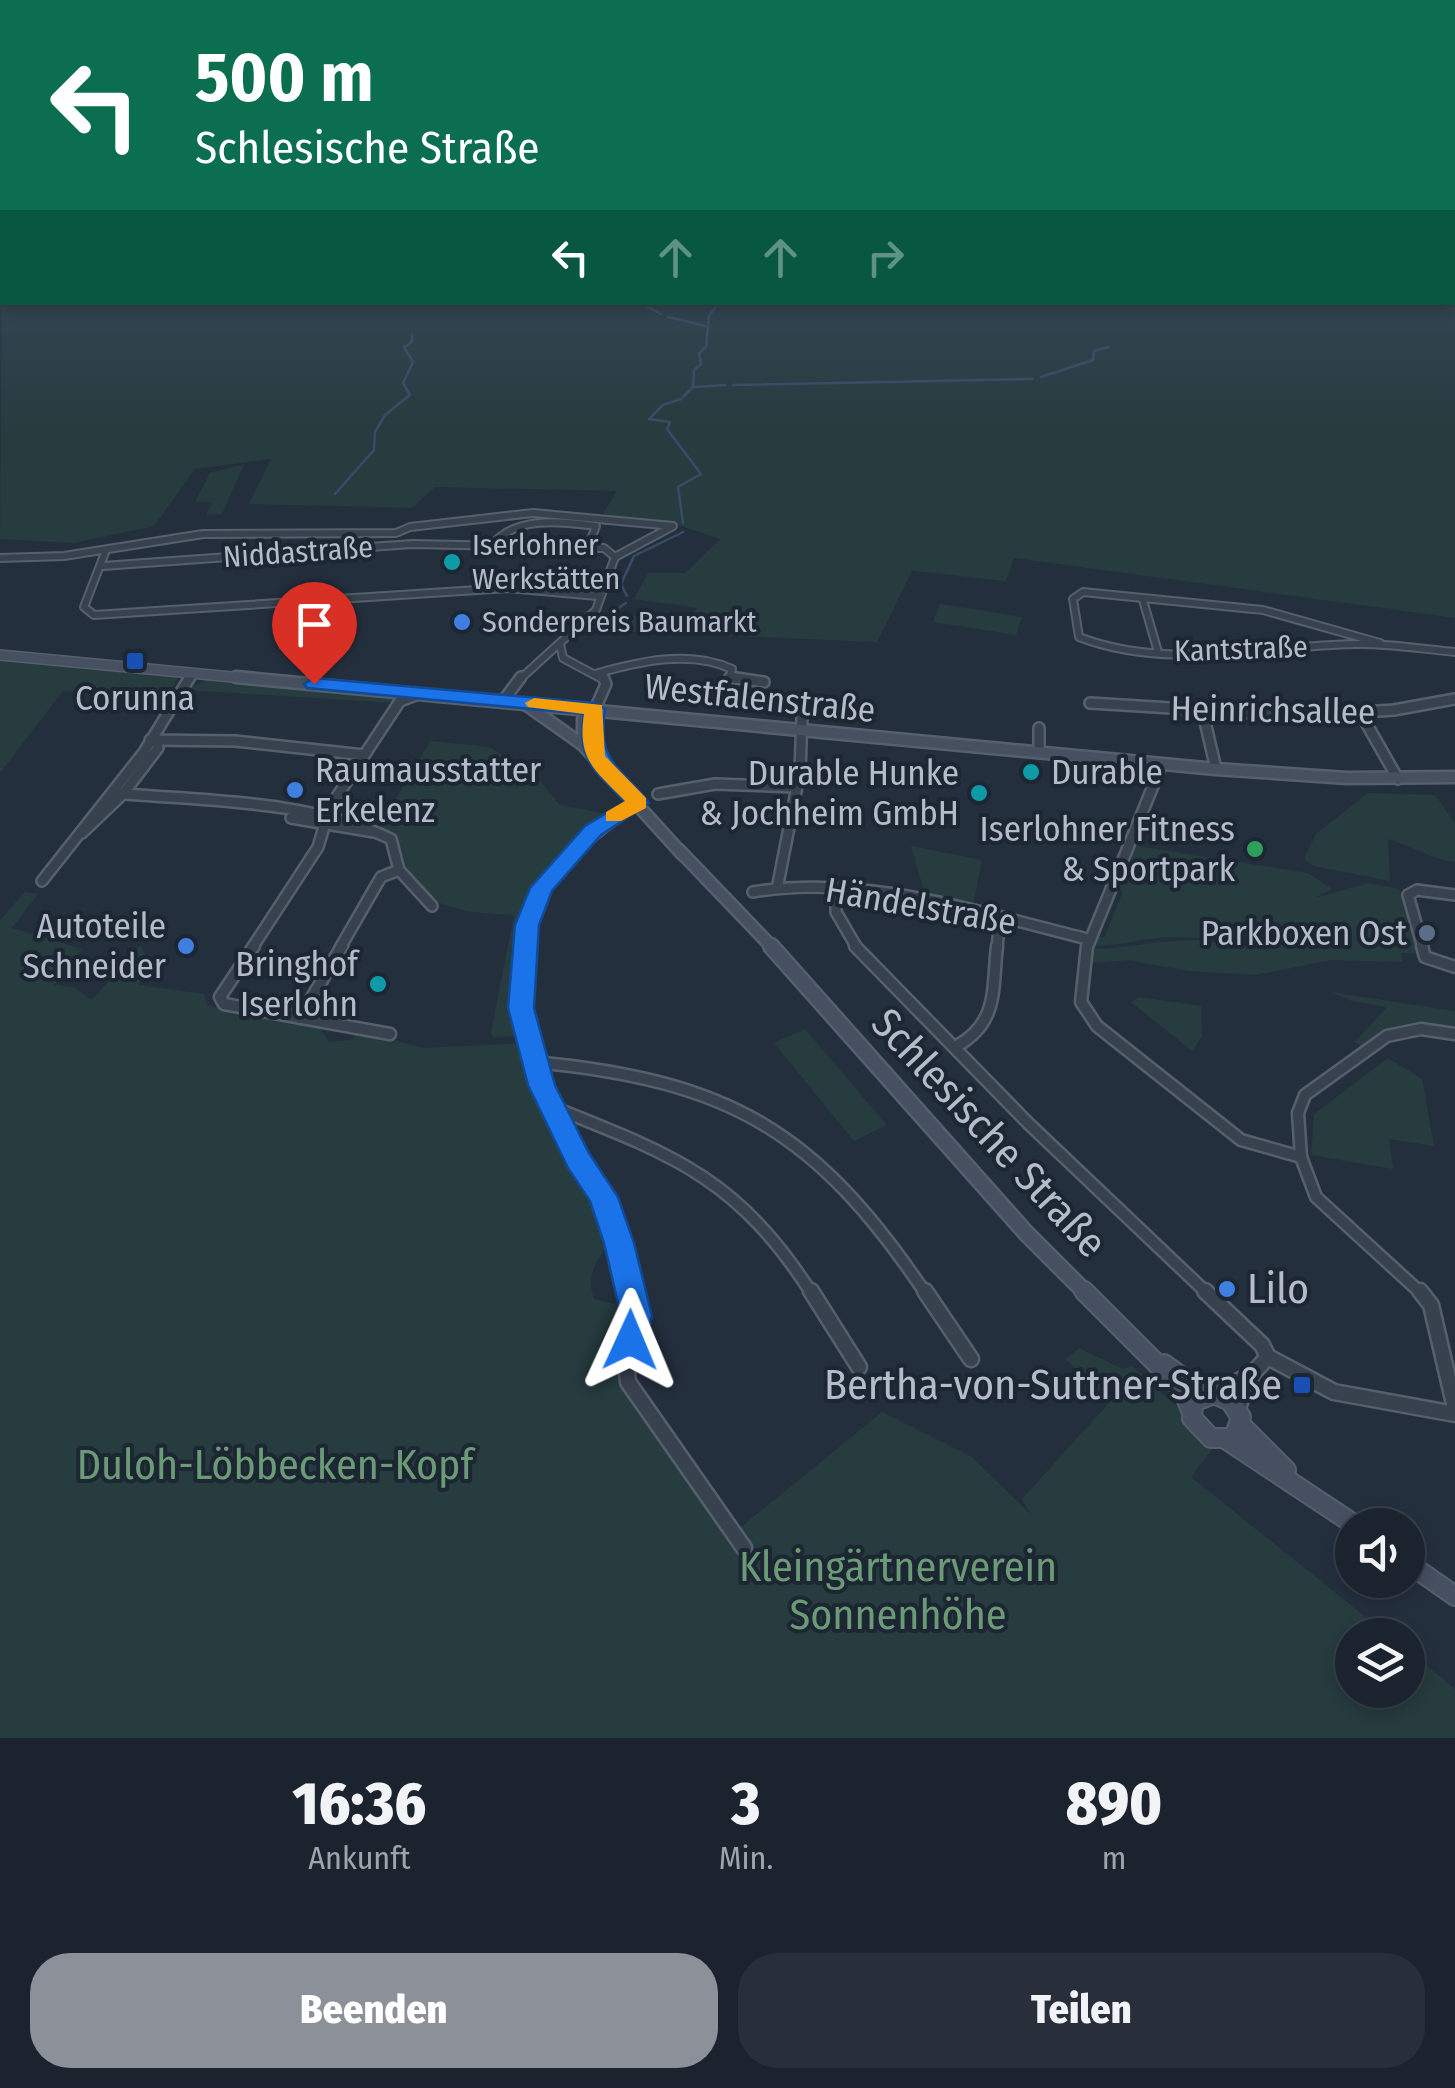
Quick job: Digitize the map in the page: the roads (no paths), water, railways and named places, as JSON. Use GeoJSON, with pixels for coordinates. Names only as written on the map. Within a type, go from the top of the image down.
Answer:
{"type":"FeatureCollection","features":[{"type":"Feature","properties":{"kind":"main road","name":"Westfalenstraße"},"geometry":{"type":"LineString","coordinates":[[0,655],[1216,769],[1398,779],[1455,777]]}},
{"type":"Feature","properties":{"kind":"main road","name":"Schlesische Straße"},"geometry":{"type":"LineString","coordinates":[[520,702],[555,721],[595,758],[1026,1232],[1182,1389],[1203,1433],[1228,1440]]}},
{"type":"Feature","properties":{"kind":"main road"},"geometry":{"type":"LineString","coordinates":[[583,746],[582,718],[595,709]]}},
{"type":"Feature","properties":{"kind":"main road"},"geometry":{"type":"LineString","coordinates":[[595,709],[590,738],[595,758]]}},
{"type":"Feature","properties":{"kind":"main road","name":"Schlesische Straße"},"geometry":{"type":"LineString","coordinates":[[1153,1358],[1240,1418]]}},
{"type":"Feature","properties":{"kind":"main road"},"geometry":{"type":"LineString","coordinates":[[1191,1410],[1209,1394]]}},
{"type":"Feature","properties":{"kind":"main road"},"geometry":{"type":"LineString","coordinates":[[1240,1418],[1228,1440],[1335,1510]]}},
{"type":"Feature","properties":{"kind":"main road"},"geometry":{"type":"LineString","coordinates":[[1240,1418],[1250,1439],[1315,1496]]}},
{"type":"Feature","properties":{"kind":"main road"},"geometry":{"type":"LineString","coordinates":[[1425,1576],[1455,1596]]}},
{"type":"Feature","properties":{"kind":"street"},"geometry":{"type":"LineString","coordinates":[[1,559],[106,550],[160,540],[301,530],[396,533],[410,527],[533,513],[673,526],[616,557],[597,596]]}},
{"type":"Feature","properties":{"kind":"street","name":"Niddastraße"},"geometry":{"type":"LineString","coordinates":[[493,544],[502,533],[520,527],[596,526],[588,547]]}},
{"type":"Feature","properties":{"kind":"street"},"geometry":{"type":"LineString","coordinates":[[388,546],[396,533]]}},
{"type":"Feature","properties":{"kind":"street","name":"Niddastraße"},"geometry":{"type":"LineString","coordinates":[[102,566],[388,546],[493,544],[604,548],[616,557]]}},
{"type":"Feature","properties":{"kind":"street"},"geometry":{"type":"LineString","coordinates":[[106,550],[84,607],[94,615],[448,590],[508,588],[597,596],[601,600],[596,610],[516,682],[503,701]]}},
{"type":"Feature","properties":{"kind":"street","name":"Kantstraße"},"geometry":{"type":"LineString","coordinates":[[1143,600],[1082,592],[1074,599],[1079,636],[1110,648],[1158,652],[1380,643],[1455,652]]}},
{"type":"Feature","properties":{"kind":"street"},"geometry":{"type":"LineString","coordinates":[[1158,652],[1143,600],[1263,610],[1380,643]]}},
{"type":"Feature","properties":{"kind":"street"},"geometry":{"type":"LineString","coordinates":[[563,642],[563,658]]}},
{"type":"Feature","properties":{"kind":"street"},"geometry":{"type":"LineString","coordinates":[[542,660],[563,658],[606,684],[595,709]]}},
{"type":"Feature","properties":{"kind":"street"},"geometry":{"type":"LineString","coordinates":[[594,674],[640,662],[689,660],[726,664],[732,669],[730,679],[764,682]]}},
{"type":"Feature","properties":{"kind":"street"},"geometry":{"type":"LineString","coordinates":[[42,881],[153,740],[193,673]]}},
{"type":"Feature","properties":{"kind":"street"},"geometry":{"type":"LineString","coordinates":[[392,691],[400,702]]}},
{"type":"Feature","properties":{"kind":"street"},"geometry":{"type":"LineString","coordinates":[[390,1034],[224,1004],[220,997],[318,848],[325,823],[364,755],[400,702],[422,693]]}},
{"type":"Feature","properties":{"kind":"street","name":"Heinrichsallee"},"geometry":{"type":"LineString","coordinates":[[1090,703],[1203,713],[1388,714],[1455,699]]}},
{"type":"Feature","properties":{"kind":"street"},"geometry":{"type":"LineString","coordinates":[[1203,713],[1216,769]]}},
{"type":"Feature","properties":{"kind":"street"},"geometry":{"type":"LineString","coordinates":[[1361,714],[1398,779]]}},
{"type":"Feature","properties":{"kind":"street"},"geometry":{"type":"LineString","coordinates":[[778,884],[807,730],[802,716]]}},
{"type":"Feature","properties":{"kind":"street"},"geometry":{"type":"LineString","coordinates":[[1038,728],[1038,751]]}},
{"type":"Feature","properties":{"kind":"street"},"geometry":{"type":"LineString","coordinates":[[153,740],[312,748],[364,755]]}},
{"type":"Feature","properties":{"kind":"street"},"geometry":{"type":"LineString","coordinates":[[74,839],[123,794],[158,748],[153,740]]}},
{"type":"Feature","properties":{"kind":"street"},"geometry":{"type":"LineString","coordinates":[[1162,764],[1088,939],[1081,1002],[1098,1026],[1241,1140],[1301,1157]]}},
{"type":"Feature","properties":{"kind":"street"},"geometry":{"type":"LineString","coordinates":[[658,794],[715,784],[796,787]]}},
{"type":"Feature","properties":{"kind":"street"},"geometry":{"type":"LineString","coordinates":[[112,793],[280,812],[379,832],[394,843],[399,870],[432,906]]}},
{"type":"Feature","properties":{"kind":"street"},"geometry":{"type":"LineString","coordinates":[[638,803],[593,830],[553,874],[532,906],[520,991],[535,1062],[550,1106],[603,1197],[619,1243],[636,1316],[624,1365],[628,1382],[744,1548]]}},
{"type":"Feature","properties":{"kind":"street"},"geometry":{"type":"LineString","coordinates":[[300,1018],[381,877],[399,870]]}},
{"type":"Feature","properties":{"kind":"street","name":"Händelstraße"},"geometry":{"type":"LineString","coordinates":[[753,892],[778,884],[836,890],[1000,918],[1088,939]]}},
{"type":"Feature","properties":{"kind":"street"},"geometry":{"type":"LineString","coordinates":[[836,890],[836,912],[855,946],[1028,1122],[1262,1345],[1268,1356],[1334,1392],[1455,1410],[1431,1305],[1412,1281],[1333,1216],[1311,1188],[1301,1157],[1298,1113],[1305,1095],[1386,1036],[1421,1030],[1455,1034]]}},
{"type":"Feature","properties":{"kind":"street"},"geometry":{"type":"LineString","coordinates":[[1455,895],[1416,890],[1408,895],[1425,956],[1455,967]]}},
{"type":"Feature","properties":{"kind":"street"},"geometry":{"type":"LineString","coordinates":[[957,1046],[978,1034],[989,1017],[1000,918]]}},
{"type":"Feature","properties":{"kind":"street"},"geometry":{"type":"LineString","coordinates":[[535,1062],[629,1072],[678,1083],[729,1102],[794,1138],[862,1207],[971,1360]]}},
{"type":"Feature","properties":{"kind":"street"},"geometry":{"type":"LineString","coordinates":[[550,1106],[660,1150],[727,1190],[786,1253],[860,1368]]}},
{"type":"Feature","properties":{"kind":"street"},"geometry":{"type":"LineString","coordinates":[[1209,1394],[1252,1374],[1268,1356]]}},
{"type":"Feature","properties":{"kind":"street"},"geometry":{"type":"LineString","coordinates":[[1240,1418],[1252,1374]]}},
{"type":"Feature","properties":{"kind":"waterway"},"geometry":{"type":"LineString","coordinates":[[644,305],[661,314]]}},
{"type":"Feature","properties":{"kind":"waterway"},"geometry":{"type":"LineString","coordinates":[[693,387],[694,370],[701,364],[699,353],[706,347],[709,316],[717,305]]}},
{"type":"Feature","properties":{"kind":"waterway"},"geometry":{"type":"LineString","coordinates":[[668,317],[706,326]]}},
{"type":"Feature","properties":{"kind":"waterway"},"geometry":{"type":"LineString","coordinates":[[335,494],[374,450],[375,432],[385,415],[410,395],[403,383],[413,362],[404,347],[412,342],[412,335]]}},
{"type":"Feature","properties":{"kind":"waterway"},"geometry":{"type":"LineString","coordinates":[[1041,377],[1093,360],[1094,351],[1108,347]]}},
{"type":"Feature","properties":{"kind":"waterway"},"geometry":{"type":"LineString","coordinates":[[733,385],[1032,379]]}},
{"type":"Feature","properties":{"kind":"waterway"},"geometry":{"type":"LineString","coordinates":[[693,387],[725,385]]}},
{"type":"Feature","properties":{"kind":"waterway"},"geometry":{"type":"LineString","coordinates":[[683,397],[693,387]]}},
{"type":"Feature","properties":{"kind":"waterway"},"geometry":{"type":"LineString","coordinates":[[681,399],[663,405],[649,419],[670,422],[667,429],[701,474],[678,487],[683,523]]}},
{"type":"Feature","properties":{"kind":"waterway"},"geometry":{"type":"LineString","coordinates":[[627,596],[621,584],[634,556],[683,532]]}},
{"type":"Feature","properties":{"kind":"waterway"},"geometry":{"type":"LineString","coordinates":[[587,629],[626,603]]}},
{"type":"Feature","properties":{"kind":"place","name":"Iserlohner Werkstätten"},"geometry":{"type":"Point","coordinates":[452,562]}},
{"type":"Feature","properties":{"kind":"place","name":"Sonderpreis Baumarkt"},"geometry":{"type":"Point","coordinates":[462,622]}},
{"type":"Feature","properties":{"kind":"place","name":"Corunna"},"geometry":{"type":"Point","coordinates":[135,661]}},
{"type":"Feature","properties":{"kind":"place","name":"Durable"},"geometry":{"type":"Point","coordinates":[1031,772]}},
{"type":"Feature","properties":{"kind":"place","name":"Raumausstatter Erkelenz"},"geometry":{"type":"Point","coordinates":[295,790]}},
{"type":"Feature","properties":{"kind":"place","name":"Durable Hunke & Jochheim GmbH"},"geometry":{"type":"Point","coordinates":[979,793]}},
{"type":"Feature","properties":{"kind":"place","name":"Iserlohner Fitness & Sportpark"},"geometry":{"type":"Point","coordinates":[1255,849]}},
{"type":"Feature","properties":{"kind":"place","name":"Parkboxen Ost"},"geometry":{"type":"Point","coordinates":[1427,933]}},
{"type":"Feature","properties":{"kind":"place","name":"Autoteile Schneider"},"geometry":{"type":"Point","coordinates":[186,946]}},
{"type":"Feature","properties":{"kind":"place","name":"Bringhof Iserlohn"},"geometry":{"type":"Point","coordinates":[378,984]}},
{"type":"Feature","properties":{"kind":"place","name":"Lilo"},"geometry":{"type":"Point","coordinates":[1227,1289]}},
{"type":"Feature","properties":{"kind":"place","name":"Bertha-von-Suttner-Straße"},"geometry":{"type":"Point","coordinates":[1302,1385]}},
{"type":"Feature","properties":{"kind":"park label","name":"Duloh-Löbbecken-Kopf"},"geometry":{"type":"Point","coordinates":[275,1465]}},
{"type":"Feature","properties":{"kind":"park label","name":"Kleingärtnerverein Sonnenhöhe"},"geometry":{"type":"Point","coordinates":[898,1591]}}]}
